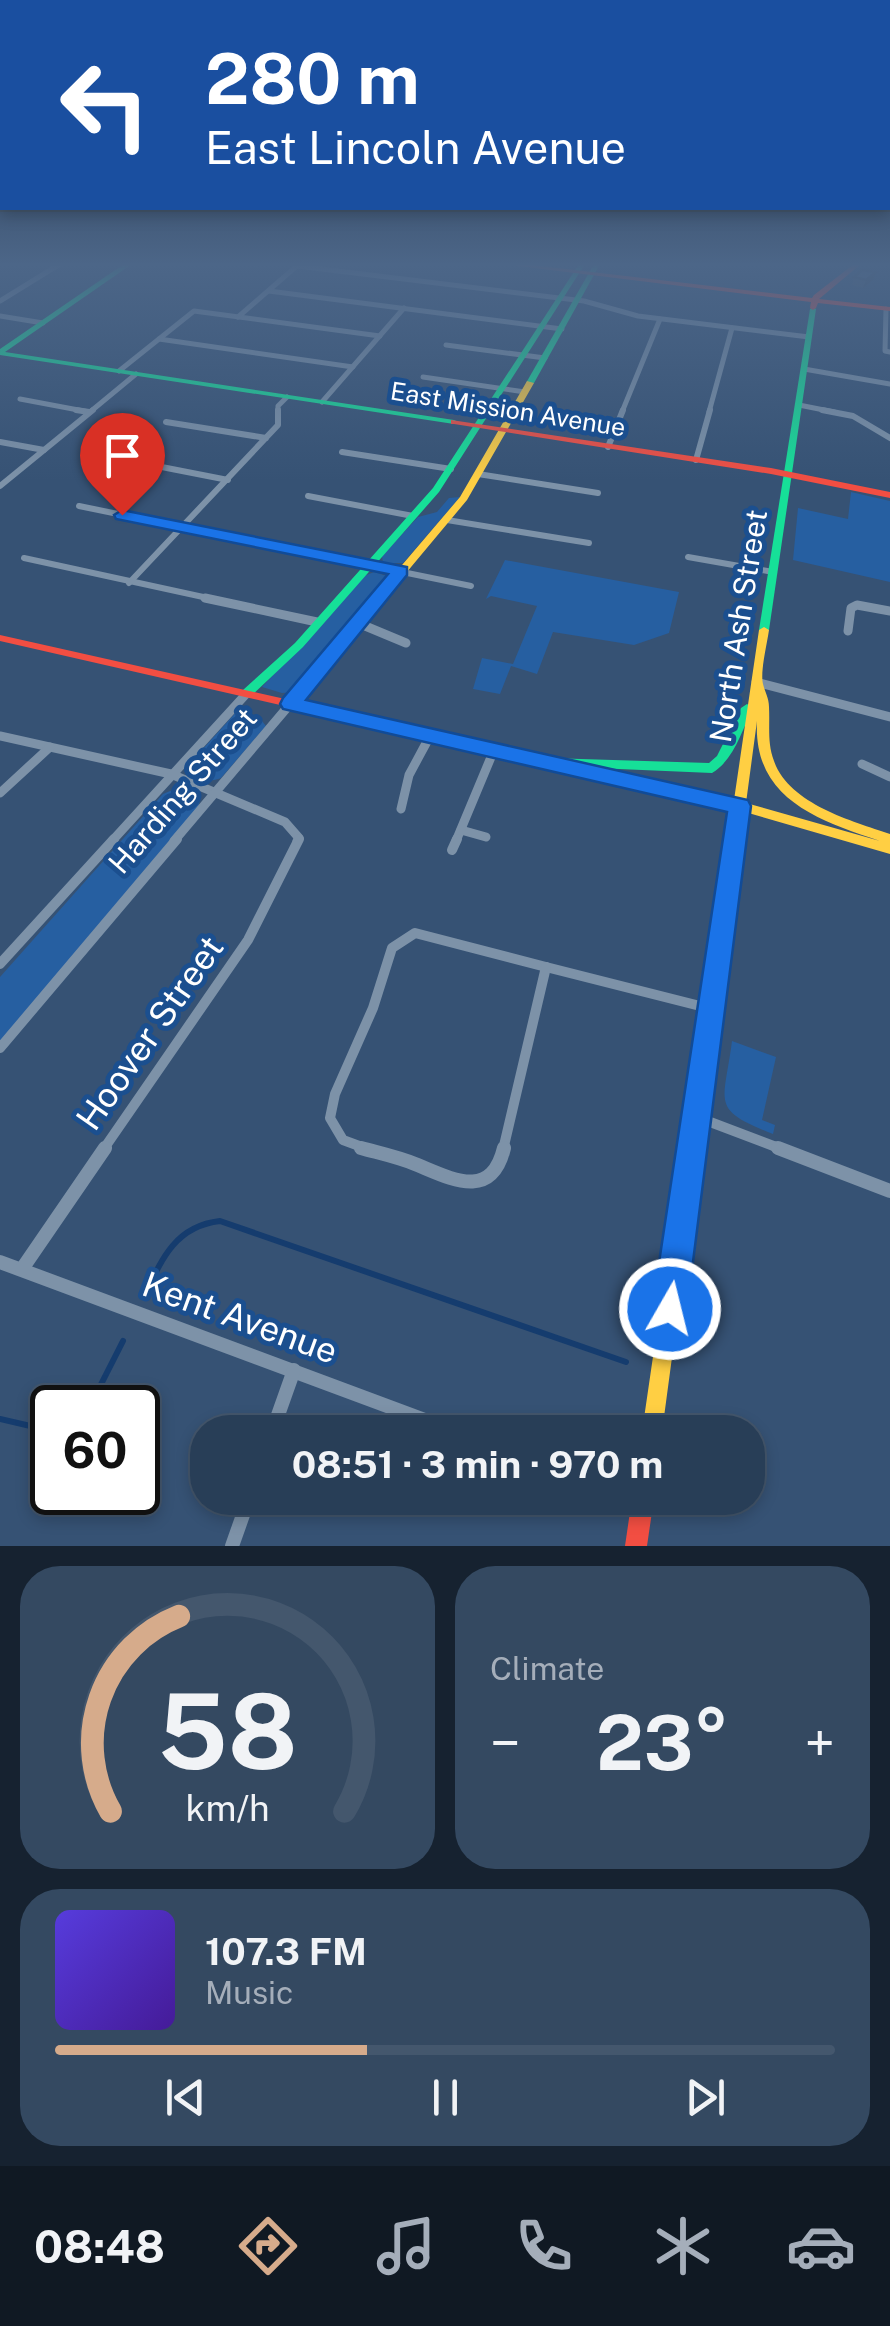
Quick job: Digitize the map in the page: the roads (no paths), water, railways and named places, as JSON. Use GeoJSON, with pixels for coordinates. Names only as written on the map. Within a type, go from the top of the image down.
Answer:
{"type":"FeatureCollection","features":[{"type":"Feature","properties":{"kind":"main road"},"geometry":{"type":"LineString","coordinates":[[0,352],[24,336]]}},
{"type":"Feature","properties":{"kind":"main road","name":"Harding Street"},"geometry":{"type":"LineString","coordinates":[[246,693],[318,622],[451,469],[534,336]]}},
{"type":"Feature","properties":{"kind":"main road","name":"Harding Street"},"geometry":{"type":"LineString","coordinates":[[291,704],[447,520],[557,336]]}},
{"type":"Feature","properties":{"kind":"main road","name":"North Ash Street"},"geometry":{"type":"LineString","coordinates":[[654,1415],[808,337]]}},
{"type":"Feature","properties":{"kind":"main road","name":"East Mission Avenue"},"geometry":{"type":"LineString","coordinates":[[0,352],[788,474],[890,495]]}},
{"type":"Feature","properties":{"kind":"main road"},"geometry":{"type":"LineString","coordinates":[[0,638],[740,806],[890,849]]}},
{"type":"Feature","properties":{"kind":"main road"},"geometry":{"type":"LineString","coordinates":[[550,762],[712,768],[722,759],[755,689],[767,699],[763,742],[776,778],[820,813],[890,839]]}},
{"type":"Feature","properties":{"kind":"main road"},"geometry":{"type":"LineString","coordinates":[[636,1546],[637,1515]]}},
{"type":"Feature","properties":{"kind":"street"},"geometry":{"type":"LineString","coordinates":[[119,371],[163,336]]}},
{"type":"Feature","properties":{"kind":"street"},"geometry":{"type":"LineString","coordinates":[[322,402],[380,336]]}},
{"type":"Feature","properties":{"kind":"street"},"geometry":{"type":"LineString","coordinates":[[608,447],[653,336]]}},
{"type":"Feature","properties":{"kind":"street"},"geometry":{"type":"LineString","coordinates":[[696,460],[730,336]]}},
{"type":"Feature","properties":{"kind":"street"},"geometry":{"type":"LineString","coordinates":[[801,336],[808,337]]}},
{"type":"Feature","properties":{"kind":"street"},"geometry":{"type":"LineString","coordinates":[[159,339],[352,367]]}},
{"type":"Feature","properties":{"kind":"street"},"geometry":{"type":"LineString","coordinates":[[446,345],[545,358]]}},
{"type":"Feature","properties":{"kind":"street"},"geometry":{"type":"LineString","coordinates":[[804,370],[890,384]]}},
{"type":"Feature","properties":{"kind":"street"},"geometry":{"type":"LineString","coordinates":[[0,486],[136,374]]}},
{"type":"Feature","properties":{"kind":"street"},"geometry":{"type":"LineString","coordinates":[[423,377],[525,392]]}},
{"type":"Feature","properties":{"kind":"street"},"geometry":{"type":"LineString","coordinates":[[129,583],[278,425],[278,406],[286,397]]}},
{"type":"Feature","properties":{"kind":"street"},"geometry":{"type":"LineString","coordinates":[[20,399],[89,412]]}},
{"type":"Feature","properties":{"kind":"street"},"geometry":{"type":"LineString","coordinates":[[799,405],[853,416],[890,438]]}},
{"type":"Feature","properties":{"kind":"street"},"geometry":{"type":"LineString","coordinates":[[166,422],[266,438]]}},
{"type":"Feature","properties":{"kind":"street"},"geometry":{"type":"LineString","coordinates":[[0,442],[44,450]]}},
{"type":"Feature","properties":{"kind":"street"},"geometry":{"type":"LineString","coordinates":[[342,452],[451,469]]}},
{"type":"Feature","properties":{"kind":"street"},"geometry":{"type":"LineString","coordinates":[[126,460],[228,480]]}},
{"type":"Feature","properties":{"kind":"street"},"geometry":{"type":"LineString","coordinates":[[478,474],[598,494]]}},
{"type":"Feature","properties":{"kind":"street"},"geometry":{"type":"LineString","coordinates":[[308,496],[413,516]]}},
{"type":"Feature","properties":{"kind":"street"},"geometry":{"type":"LineString","coordinates":[[79,506],[470,586]]}},
{"type":"Feature","properties":{"kind":"street"},"geometry":{"type":"LineString","coordinates":[[447,520],[590,543]]}},
{"type":"Feature","properties":{"kind":"street"},"geometry":{"type":"LineString","coordinates":[[688,557],[773,572]]}},
{"type":"Feature","properties":{"kind":"street"},"geometry":{"type":"LineString","coordinates":[[24,558],[318,622]]}},
{"type":"Feature","properties":{"kind":"street"},"geometry":{"type":"LineString","coordinates":[[848,631],[851,608],[857,605],[890,611]]}},
{"type":"Feature","properties":{"kind":"street"},"geometry":{"type":"LineString","coordinates":[[358,623],[406,643]]}},
{"type":"Feature","properties":{"kind":"street"},"geometry":{"type":"LineString","coordinates":[[755,689],[890,717]]}},
{"type":"Feature","properties":{"kind":"street","name":"Harding Street"},"geometry":{"type":"LineString","coordinates":[[0,964],[246,693]]}},
{"type":"Feature","properties":{"kind":"street","name":"Harding Street"},"geometry":{"type":"LineString","coordinates":[[0,1048],[105,919],[291,704]]}},
{"type":"Feature","properties":{"kind":"street"},"geometry":{"type":"LineString","coordinates":[[0,736],[171,774],[286,822]]}},
{"type":"Feature","properties":{"kind":"street"},"geometry":{"type":"LineString","coordinates":[[401,809],[409,775],[430,736]]}},
{"type":"Feature","properties":{"kind":"street"},"geometry":{"type":"LineString","coordinates":[[0,793],[50,746]]}},
{"type":"Feature","properties":{"kind":"street"},"geometry":{"type":"LineString","coordinates":[[452,850],[494,750]]}},
{"type":"Feature","properties":{"kind":"street"},"geometry":{"type":"LineString","coordinates":[[862,764],[890,777]]}},
{"type":"Feature","properties":{"kind":"street","name":"Hoover Street"},"geometry":{"type":"LineString","coordinates":[[22,1269],[248,940],[297,848],[298,838],[286,822]]}},
{"type":"Feature","properties":{"kind":"street"},"geometry":{"type":"LineString","coordinates":[[461,830],[486,837]]}},
{"type":"Feature","properties":{"kind":"street"},"geometry":{"type":"LineString","coordinates":[[547,964],[500,1165],[479,1182],[455,1182],[343,1140],[330,1118],[335,1094],[373,1008],[392,948],[400,940],[421,932],[547,964],[712,1009]]}},
{"type":"Feature","properties":{"kind":"street"},"geometry":{"type":"LineString","coordinates":[[697,1116],[890,1191]]}},
{"type":"Feature","properties":{"kind":"street","name":"Kent Avenue"},"geometry":{"type":"LineString","coordinates":[[0,1262],[412,1415]]}},
{"type":"Feature","properties":{"kind":"street"},"geometry":{"type":"LineString","coordinates":[[278,1415],[294,1370]]}},
{"type":"Feature","properties":{"kind":"street"},"geometry":{"type":"LineString","coordinates":[[232,1546],[243,1515]]}},
{"type":"Feature","properties":{"kind":"waterway"},"geometry":{"type":"LineString","coordinates":[[145,1295],[165,1257],[181,1237],[192,1229],[220,1221],[626,1362]]}},
{"type":"Feature","properties":{"kind":"waterway"},"geometry":{"type":"LineString","coordinates":[[101,1385],[123,1341]]}},
{"type":"Feature","properties":{"kind":"waterway"},"geometry":{"type":"LineString","coordinates":[[0,1419],[30,1426]]}}]}
